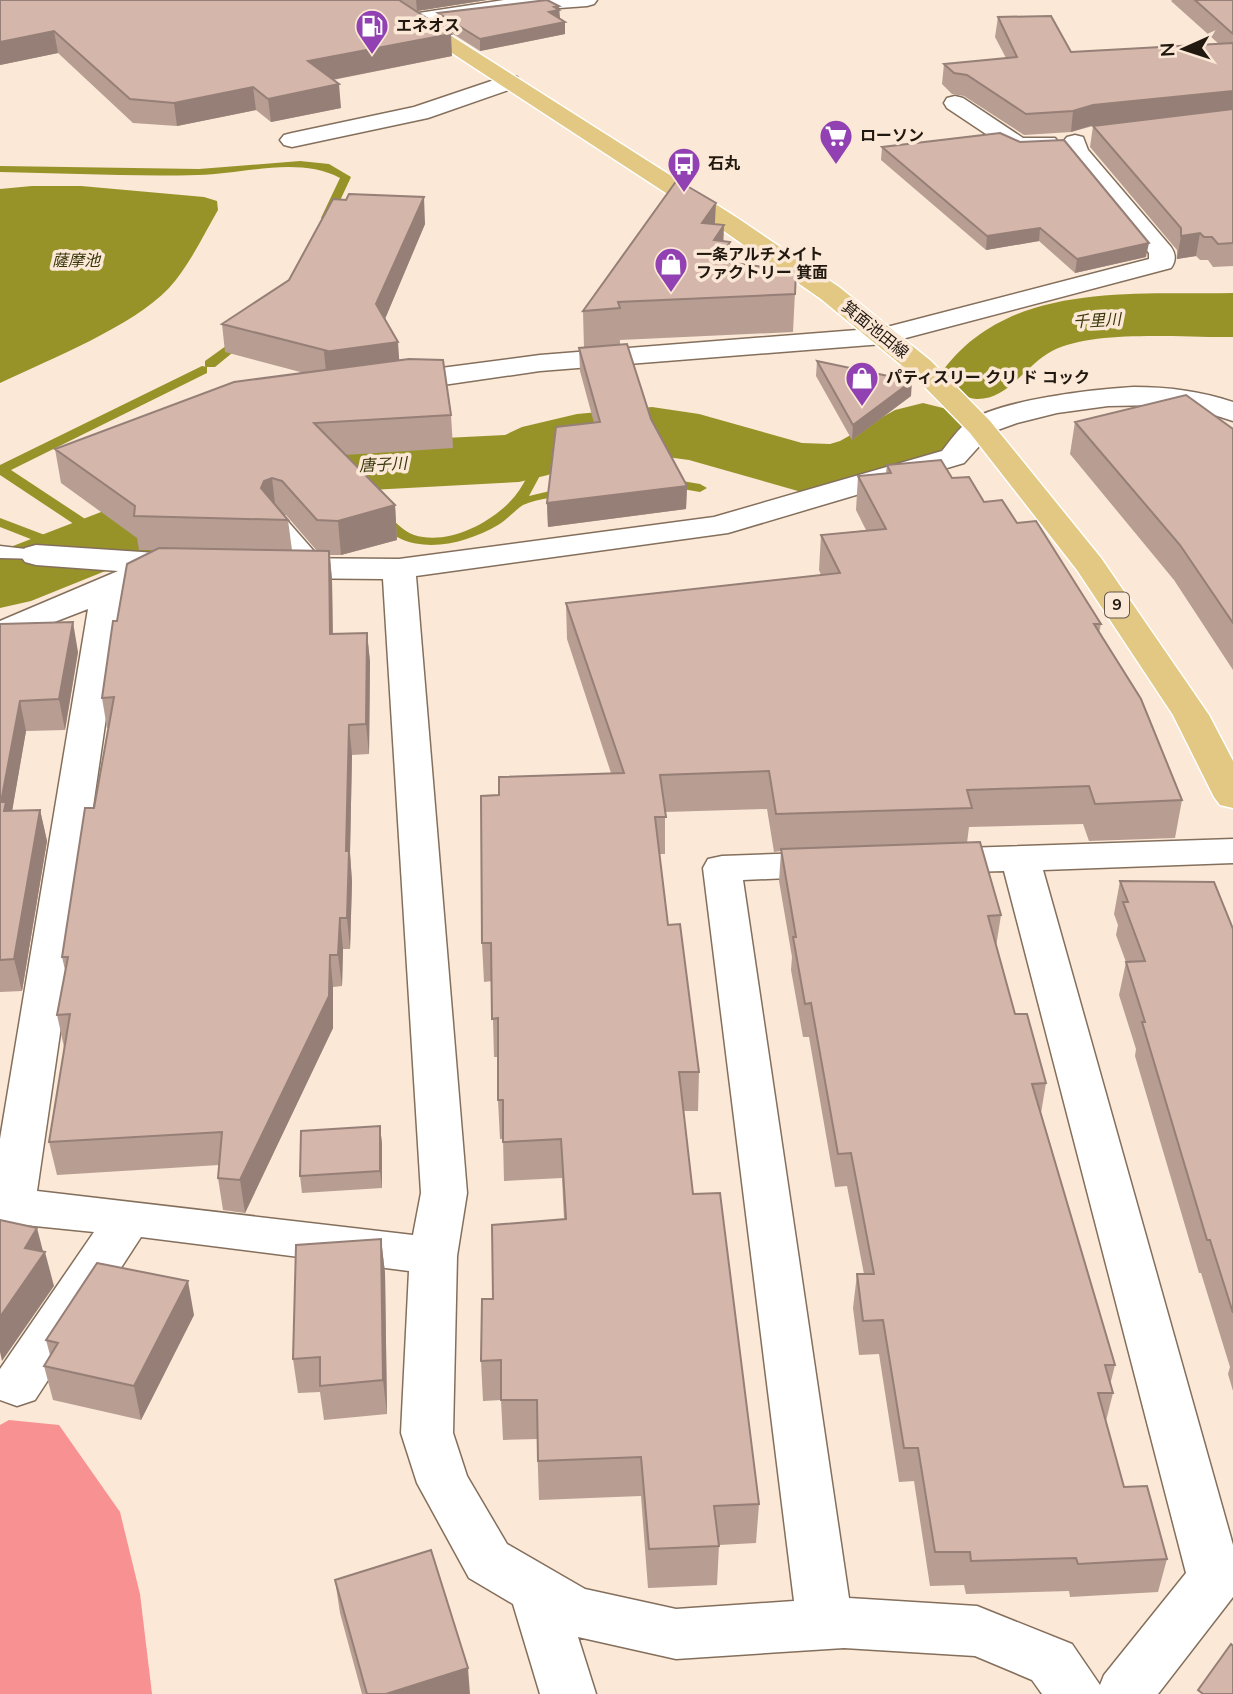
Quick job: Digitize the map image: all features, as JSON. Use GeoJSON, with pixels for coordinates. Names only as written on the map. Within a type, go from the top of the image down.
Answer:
{"type":"FeatureCollection","features":[{"type":"Feature","properties":{"kind":"main road","name":"箕面池田線"},"geometry":{"type":"LineString","coordinates":[[382,0],[730,224],[830,293],[920,367],[979,427],[1098,576],[1191,715],[1233,797]]}},
{"type":"Feature","properties":{"kind":"street"},"geometry":{"type":"LineString","coordinates":[[412,20],[505,6],[587,0]]}},
{"type":"Feature","properties":{"kind":"street"},"geometry":{"type":"LineString","coordinates":[[292,141],[420,113],[509,82]]}},
{"type":"Feature","properties":{"kind":"street"},"geometry":{"type":"LineString","coordinates":[[954,103],[1017,145],[1075,142],[1103,135]]}},
{"type":"Feature","properties":{"kind":"street"},"geometry":{"type":"LineString","coordinates":[[365,387],[540,363],[919,331],[997,305],[1060,289],[1109,281],[1163,263],[1162,252],[1076,151],[1075,142]]}},
{"type":"Feature","properties":{"kind":"street"},"geometry":{"type":"LineString","coordinates":[[246,567],[399,569],[717,526],[953,457],[979,427],[1033,410],[1104,397],[1177,397],[1233,412]]}},
{"type":"Feature","properties":{"kind":"street"},"geometry":{"type":"LineString","coordinates":[[36,555],[82,560],[207,565]]}},
{"type":"Feature","properties":{"kind":"street"},"geometry":{"type":"LineString","coordinates":[[0,633],[108,589],[157,564]]}},
{"type":"Feature","properties":{"kind":"street"},"geometry":{"type":"LineString","coordinates":[[399,569],[444,1193],[433,1256],[427,1433],[443,1483],[488,1560],[574,1612],[676,1634],[825,1624],[977,1630],[1052,1662],[1075,1694]]}},
{"type":"Feature","properties":{"kind":"street"},"geometry":{"type":"LineString","coordinates":[[108,589],[4,1207],[129,1218],[433,1256]]}},
{"type":"Feature","properties":{"kind":"street"},"geometry":{"type":"LineString","coordinates":[[825,1624],[722,868],[1233,850]]}},
{"type":"Feature","properties":{"kind":"street"},"geometry":{"type":"LineString","coordinates":[[1020,858],[1215,1578],[1124,1694]]}},
{"type":"Feature","properties":{"kind":"street"},"geometry":{"type":"LineString","coordinates":[[17,1385],[129,1218]]}},
{"type":"Feature","properties":{"kind":"street"},"geometry":{"type":"LineString","coordinates":[[536,1589],[568,1694]]}},
{"type":"Feature","properties":{"kind":"lane"},"geometry":{"type":"LineString","coordinates":[[277,521],[319,569]]}},
{"type":"Feature","properties":{"kind":"lane"},"geometry":{"type":"LineString","coordinates":[[0,552],[36,555]]}},
{"type":"Feature","properties":{"kind":"shaded area"},"geometry":{"type":"Polygon","coordinates":[[[9,1420],[59,1425],[120,1512],[140,1594],[152,1694],[0,1694],[0,1425],[9,1420]]]}},
{"type":"Feature","properties":{"kind":"water","name":"薩摩池"},"geometry":{"type":"Polygon","coordinates":[[[81,186],[204,197],[217,201],[218,210],[183,270],[153,302],[112,329],[0,383],[0,189],[81,186]]]}},
{"type":"Feature","properties":{"kind":"building"},"geometry":{"type":"Polygon","coordinates":[[[0,0],[399,0],[451,34],[308,61],[339,84],[268,99],[253,87],[174,103],[130,99],[54,31],[0,42],[0,0]]]}},
{"type":"Feature","properties":{"kind":"building"},"geometry":{"type":"Polygon","coordinates":[[[547,0],[559,6],[554,7],[559,10],[549,12],[565,22],[480,39],[438,13],[547,0]]]}},
{"type":"Feature","properties":{"kind":"building"},"geometry":{"type":"Polygon","coordinates":[[[1195,0],[1233,0],[1233,34],[1195,0]]]}},
{"type":"Feature","properties":{"kind":"building"},"geometry":{"type":"Polygon","coordinates":[[[1051,16],[1071,52],[1233,43],[1233,91],[1093,105],[1073,111],[1026,114],[967,75],[954,73],[944,64],[1017,57],[998,17],[1051,16]]]}},
{"type":"Feature","properties":{"kind":"building"},"geometry":{"type":"Polygon","coordinates":[[[1233,109],[1233,243],[1218,244],[1212,237],[1204,237],[1200,233],[1181,236],[1181,228],[1093,126],[1233,109]]]}},
{"type":"Feature","properties":{"kind":"building"},"geometry":{"type":"Polygon","coordinates":[[[1000,133],[1020,142],[1064,140],[1149,243],[1077,259],[1040,228],[987,236],[882,147],[1000,133]]]}},
{"type":"Feature","properties":{"kind":"building"},"geometry":{"type":"Polygon","coordinates":[[[677,180],[716,203],[702,223],[724,225],[714,240],[730,242],[718,261],[796,271],[795,294],[618,302],[620,308],[583,311],[677,180]]]}},
{"type":"Feature","properties":{"kind":"building"},"geometry":{"type":"Polygon","coordinates":[[[349,194],[424,197],[376,304],[398,342],[324,352],[328,351],[222,324],[289,280],[333,199],[346,200],[349,194]]]}},
{"type":"Feature","properties":{"kind":"building"},"geometry":{"type":"Polygon","coordinates":[[[627,344],[651,419],[687,486],[547,503],[556,427],[600,422],[579,348],[627,344]]]}},
{"type":"Feature","properties":{"kind":"building"},"geometry":{"type":"Polygon","coordinates":[[[409,359],[443,360],[451,415],[314,423],[395,505],[338,521],[317,520],[282,481],[272,478],[264,481],[261,488],[288,520],[134,516],[135,506],[55,449],[234,382],[409,359]]]}},
{"type":"Feature","properties":{"kind":"building"},"geometry":{"type":"Polygon","coordinates":[[[817,361],[912,381],[853,425],[817,361]]]}},
{"type":"Feature","properties":{"kind":"building"},"geometry":{"type":"Polygon","coordinates":[[[1186,395],[1233,429],[1233,623],[1180,545],[1075,422],[1186,395]]]}},
{"type":"Feature","properties":{"kind":"building"},"geometry":{"type":"Polygon","coordinates":[[[941,460],[952,478],[969,477],[984,502],[1002,500],[1017,523],[1036,521],[1101,624],[1094,624],[1141,699],[1182,800],[1095,804],[1089,786],[967,790],[972,808],[776,814],[769,771],[660,775],[666,817],[655,817],[668,925],[680,924],[699,1072],[679,1072],[693,1194],[720,1193],[759,1504],[714,1506],[719,1546],[649,1549],[641,1457],[538,1461],[537,1400],[501,1400],[501,1360],[481,1361],[482,1299],[493,1299],[492,1225],[566,1219],[561,1139],[503,1142],[503,1100],[498,1100],[498,1018],[492,1019],[491,943],[482,943],[481,796],[499,795],[499,777],[624,773],[566,603],[840,573],[821,535],[886,529],[858,476],[891,473],[887,465],[941,460]]]}},
{"type":"Feature","properties":{"kind":"building"},"geometry":{"type":"Polygon","coordinates":[[[159,548],[329,551],[330,634],[367,633],[366,724],[349,725],[347,918],[340,918],[338,955],[330,955],[329,996],[240,1180],[218,1178],[222,1132],[49,1142],[70,1014],[57,1015],[68,957],[62,957],[85,808],[94,808],[114,697],[102,698],[113,621],[117,621],[127,564],[159,548]]]}},
{"type":"Feature","properties":{"kind":"building"},"geometry":{"type":"Polygon","coordinates":[[[73,622],[59,699],[20,701],[1,802],[6,802],[4,811],[40,810],[14,959],[0,960],[0,624],[73,622]]]}},
{"type":"Feature","properties":{"kind":"building"},"geometry":{"type":"Polygon","coordinates":[[[980,842],[1001,915],[988,916],[1015,1014],[1027,1014],[1046,1083],[1032,1084],[1115,1365],[1105,1365],[1113,1393],[1098,1393],[1124,1487],[1147,1486],[1167,1559],[1078,1564],[1076,1558],[971,1561],[970,1552],[935,1552],[918,1448],[904,1448],[883,1320],[863,1321],[857,1274],[874,1274],[851,1153],[838,1154],[811,1003],[805,1004],[781,849],[980,842]]]}},
{"type":"Feature","properties":{"kind":"building"},"geometry":{"type":"Polygon","coordinates":[[[1120,881],[1214,882],[1233,929],[1233,1313],[1210,1240],[1207,1240],[1126,962],[1145,961],[1123,902],[1128,902],[1120,881]]]}},
{"type":"Feature","properties":{"kind":"building"},"geometry":{"type":"Polygon","coordinates":[[[380,1126],[380,1171],[300,1176],[301,1131],[380,1126]]]}},
{"type":"Feature","properties":{"kind":"building"},"geometry":{"type":"Polygon","coordinates":[[[0,1220],[37,1228],[25,1248],[45,1252],[0,1317],[0,1220]]]}},
{"type":"Feature","properties":{"kind":"building"},"geometry":{"type":"Polygon","coordinates":[[[381,1239],[383,1380],[320,1386],[320,1357],[293,1359],[296,1245],[381,1239]]]}},
{"type":"Feature","properties":{"kind":"building"},"geometry":{"type":"Polygon","coordinates":[[[97,1263],[188,1281],[134,1386],[44,1366],[58,1343],[46,1340],[97,1263]]]}},
{"type":"Feature","properties":{"kind":"building"},"geometry":{"type":"Polygon","coordinates":[[[431,1550],[468,1668],[386,1694],[367,1694],[335,1580],[431,1550]]]}},
{"type":"Feature","properties":{"kind":"building"},"geometry":{"type":"Polygon","coordinates":[[[1231,1644],[1233,1694],[1203,1694],[1198,1690],[1231,1644]]]}},
{"type":"Feature","properties":{"kind":"waterway"},"geometry":{"type":"LineString","coordinates":[[0,169],[199,172],[300,164],[325,166],[346,177],[327,218]]}},
{"type":"Feature","properties":{"kind":"waterway","name":"千里川"},"geometry":{"type":"LineString","coordinates":[[977,376],[1013,344],[1047,327],[1127,316],[1233,315]]}},
{"type":"Feature","properties":{"kind":"waterway"},"geometry":{"type":"LineString","coordinates":[[210,364],[244,337]]}},
{"type":"Feature","properties":{"kind":"waterway"},"geometry":{"type":"LineString","coordinates":[[106,539],[1,470],[202,370]]}},
{"type":"Feature","properties":{"kind":"waterway","name":"唐子川"},"geometry":{"type":"LineString","coordinates":[[0,582],[283,470],[519,458],[550,444],[577,438],[652,431],[699,438],[798,467],[830,468],[869,458],[923,427]]}},
{"type":"Feature","properties":{"kind":"waterway"},"geometry":{"type":"LineString","coordinates":[[517,503],[550,444]]}},
{"type":"Feature","properties":{"kind":"waterway"},"geometry":{"type":"LineString","coordinates":[[664,482],[700,488]]}},
{"type":"Feature","properties":{"kind":"waterway"},"geometry":{"type":"LineString","coordinates":[[517,503],[571,490]]}},
{"type":"Feature","properties":{"kind":"waterway"},"geometry":{"type":"LineString","coordinates":[[383,519],[395,532],[411,539],[427,542],[445,540],[481,529],[497,520],[517,503]]}},
{"type":"Feature","properties":{"kind":"waterway"},"geometry":{"type":"LineString","coordinates":[[0,522],[74,551]]}},
{"type":"Feature","properties":{"kind":"place","name":"エネオス"},"geometry":{"type":"Point","coordinates":[372,56]}},
{"type":"Feature","properties":{"kind":"place","name":"ローソン"},"geometry":{"type":"Point","coordinates":[836,166]}},
{"type":"Feature","properties":{"kind":"place","name":"石丸"},"geometry":{"type":"Point","coordinates":[684,194]}},
{"type":"Feature","properties":{"kind":"place","name":"一条アルチメイト ファクトリー 箕面"},"geometry":{"type":"Point","coordinates":[671,294]}},
{"type":"Feature","properties":{"kind":"place","name":"パティスリー クリ ド コック"},"geometry":{"type":"Point","coordinates":[862,408]}}]}
